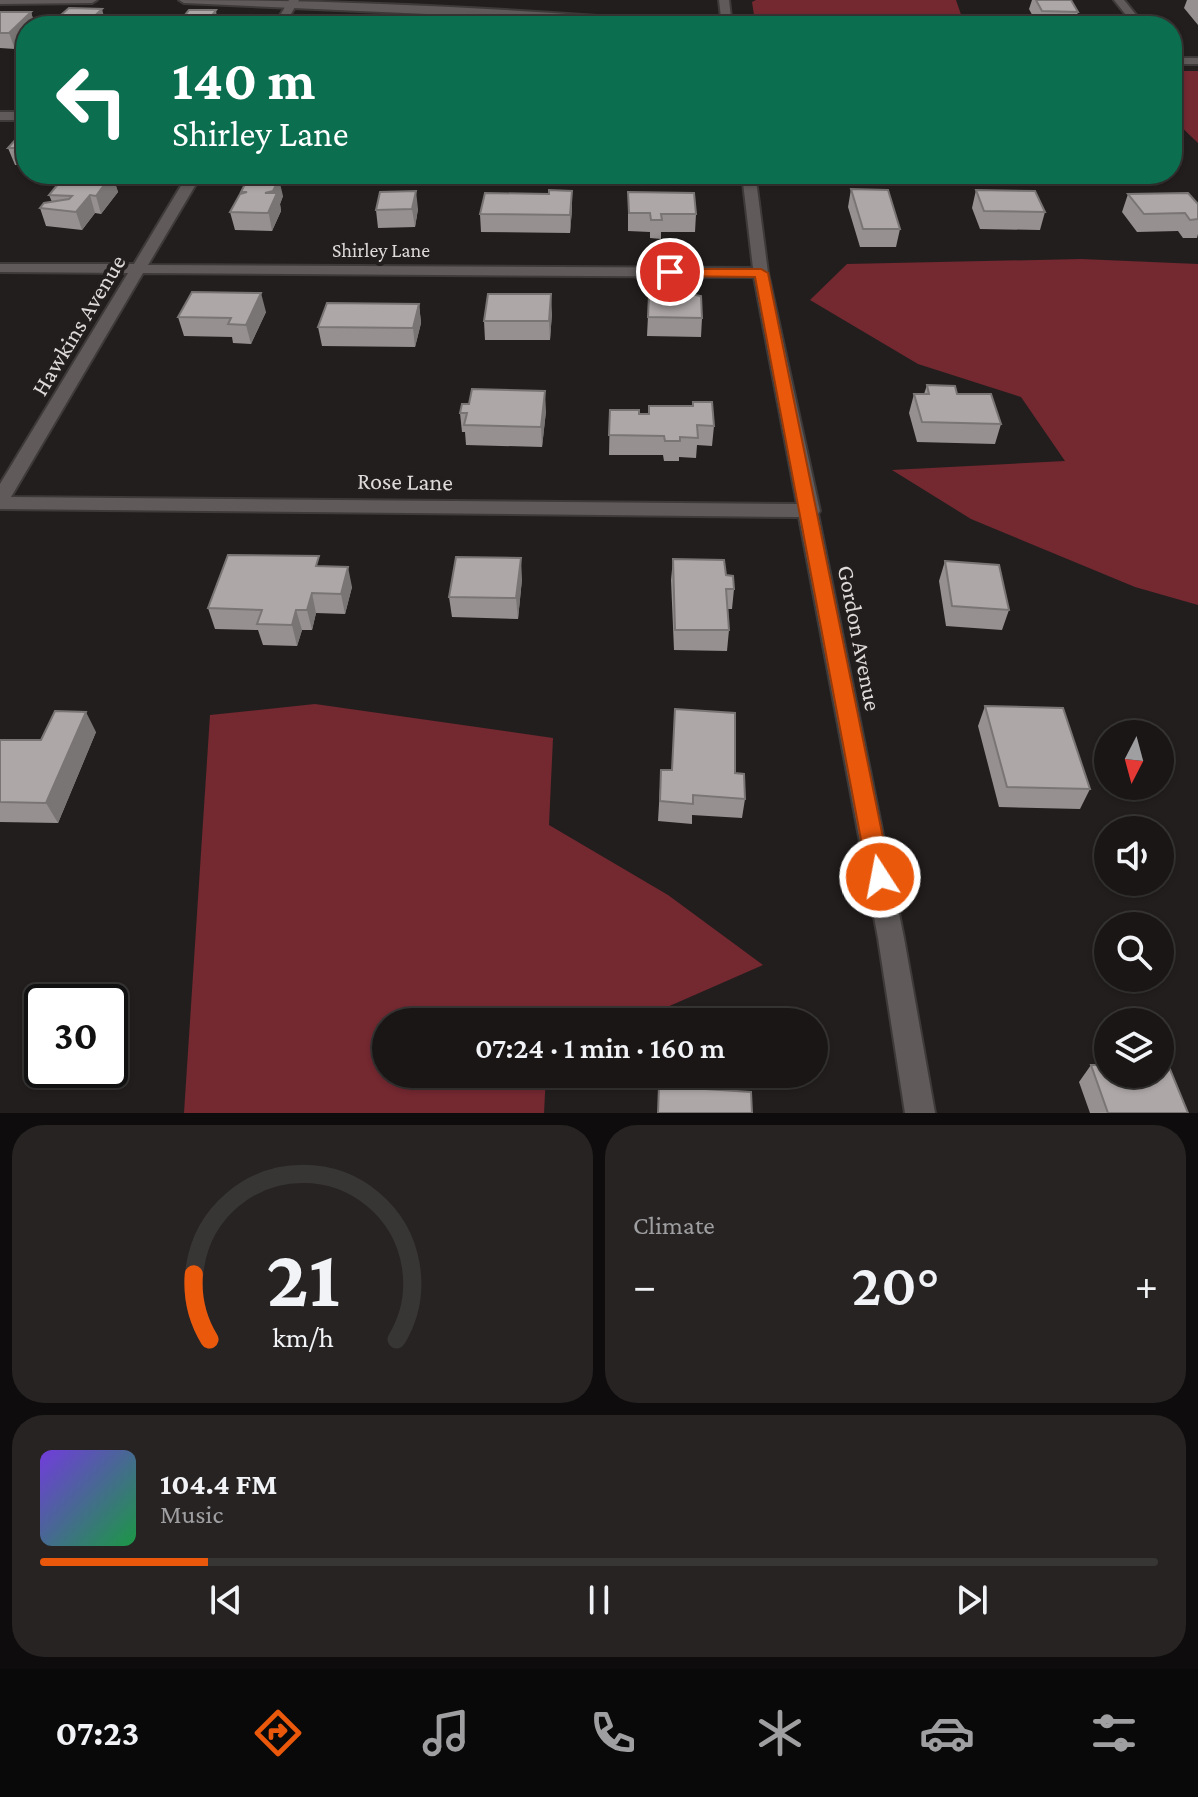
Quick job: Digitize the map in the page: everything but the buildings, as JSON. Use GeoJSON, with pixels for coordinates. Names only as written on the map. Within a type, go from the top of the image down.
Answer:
{"type":"FeatureCollection","features":[{"type":"Feature","properties":{"kind":"street"},"geometry":{"type":"LineString","coordinates":[[0,1],[92,0]]}},
{"type":"Feature","properties":{"kind":"street"},"geometry":{"type":"LineString","coordinates":[[184,0],[292,2],[553,16]]}},
{"type":"Feature","properties":{"kind":"street"},"geometry":{"type":"LineString","coordinates":[[1119,0],[1132,16]]}},
{"type":"Feature","properties":{"kind":"street","name":"Hawkins Avenue"},"geometry":{"type":"LineString","coordinates":[[0,501],[189,184]]}},
{"type":"Feature","properties":{"kind":"street","name":"Gordon Avenue"},"geometry":{"type":"LineString","coordinates":[[751,184],[761,273],[810,511],[891,938],[920,1113]]}},
{"type":"Feature","properties":{"kind":"street","name":"Shirley Lane"},"geometry":{"type":"LineString","coordinates":[[0,268],[761,273]]}},
{"type":"Feature","properties":{"kind":"street","name":"Rose Lane"},"geometry":{"type":"LineString","coordinates":[[0,501],[810,511]]}},
{"type":"Feature","properties":{"kind":"shaded area"},"geometry":{"type":"Polygon","coordinates":[[[956,0],[962,16],[757,16],[754,15],[752,2],[956,0]]]}},
{"type":"Feature","properties":{"kind":"shaded area"},"geometry":{"type":"Polygon","coordinates":[[[1182,71],[1198,71],[1198,143],[1182,128],[1182,71]]]}},
{"type":"Feature","properties":{"kind":"shaded area"},"geometry":{"type":"Polygon","coordinates":[[[1081,259],[1198,264],[1198,605],[1135,587],[971,519],[892,470],[1065,461],[1021,397],[918,364],[810,300],[847,264],[1081,259]]]}},
{"type":"Feature","properties":{"kind":"shaded area"},"geometry":{"type":"Polygon","coordinates":[[[315,704],[553,738],[549,825],[668,895],[763,965],[665,1008],[372,1008],[372,1088],[545,1088],[544,1113],[184,1113],[210,715],[315,704]]]}},
{"type":"Feature","properties":{"kind":"route"},"geometry":{"type":"LineString","coordinates":[[670,272],[761,273],[880,877]]}}]}
